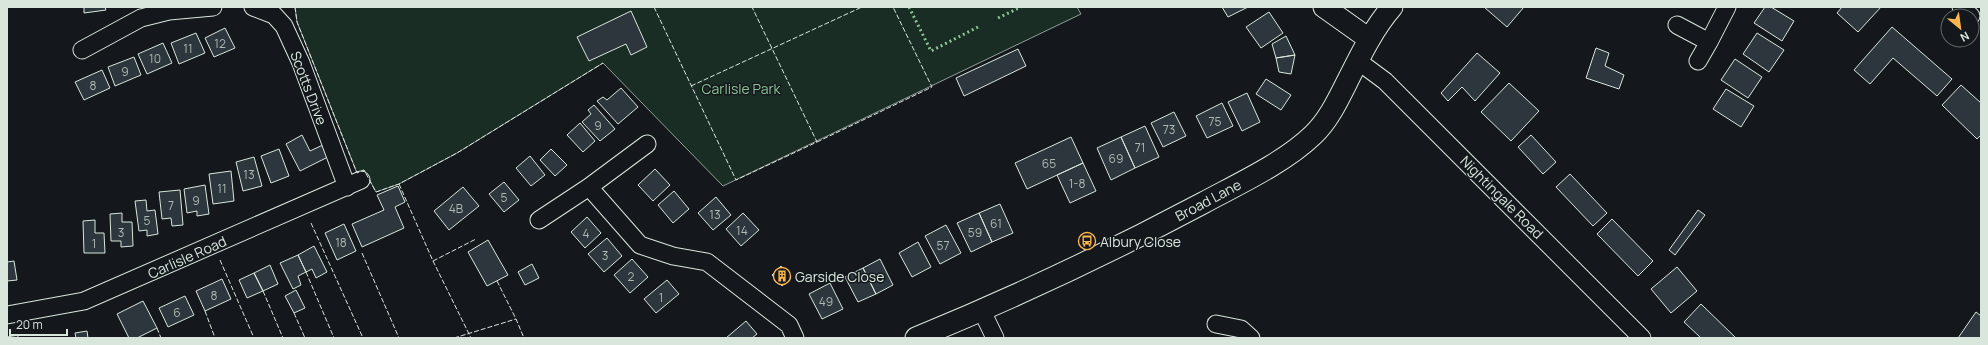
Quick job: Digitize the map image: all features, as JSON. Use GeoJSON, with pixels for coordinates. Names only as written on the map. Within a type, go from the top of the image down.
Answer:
{"type":"FeatureCollection","features":[{"type":"Feature","properties":{"kind":"street"},"geometry":{"type":"LineString","coordinates":[[82,50],[138,12],[214,7]]}},
{"type":"Feature","properties":{"kind":"street","name":"Scotts Drive"},"geometry":{"type":"LineString","coordinates":[[253,7],[274,15],[284,26],[354,183]]}},
{"type":"Feature","properties":{"kind":"street"},"geometry":{"type":"LineString","coordinates":[[1324,7],[1369,40]]}},
{"type":"Feature","properties":{"kind":"street","name":"Broad Lane"},"geometry":{"type":"LineString","coordinates":[[916,338],[982,311],[1158,227],[1259,172],[1298,148],[1314,135],[1328,117],[1369,40],[1392,7]]}},
{"type":"Feature","properties":{"kind":"street"},"geometry":{"type":"LineString","coordinates":[[1698,60],[1709,42],[1726,7]]}},
{"type":"Feature","properties":{"kind":"street"},"geometry":{"type":"LineString","coordinates":[[1677,25],[1709,42]]}},
{"type":"Feature","properties":{"kind":"street","name":"Nightingale Road"},"geometry":{"type":"LineString","coordinates":[[1358,61],[1385,81],[1642,338]]}},
{"type":"Feature","properties":{"kind":"street"},"geometry":{"type":"LineString","coordinates":[[539,220],[589,187],[647,144]]}},
{"type":"Feature","properties":{"kind":"street","name":"Carlisle Road"},"geometry":{"type":"LineString","coordinates":[[7,315],[84,301],[354,183]]}},
{"type":"Feature","properties":{"kind":"street"},"geometry":{"type":"LineString","coordinates":[[589,187],[640,245],[673,256],[707,262],[790,325],[795,338]]}},
{"type":"Feature","properties":{"kind":"street"},"geometry":{"type":"LineString","coordinates":[[982,311],[995,338]]}},
{"type":"Feature","properties":{"kind":"street"},"geometry":{"type":"LineString","coordinates":[[1216,324],[1241,329],[1251,338]]}},
{"type":"Feature","properties":{"kind":"green space","name":"Carlisle Park"},"geometry":{"type":"Polygon","coordinates":[[[295,7],[1077,7],[1081,14],[723,186],[603,63],[457,153],[399,184],[376,192],[364,170],[357,173],[297,22],[295,7]]]}},
{"type":"Feature","properties":{"kind":"building"},"geometry":{"type":"Polygon","coordinates":[[[84,7],[105,7],[106,10],[84,13],[84,7]]]}},
{"type":"Feature","properties":{"kind":"building"},"geometry":{"type":"Polygon","coordinates":[[[1222,7],[1248,7],[1228,17],[1222,7]]]}},
{"type":"Feature","properties":{"kind":"building"},"geometry":{"type":"Polygon","coordinates":[[[1484,7],[1524,7],[1507,27],[1484,7]]]}},
{"type":"Feature","properties":{"kind":"building"},"geometry":{"type":"Polygon","coordinates":[[[1765,7],[1771,7],[1794,21],[1782,41],[1754,23],[1765,7]]]}},
{"type":"Feature","properties":{"kind":"building"},"geometry":{"type":"Polygon","coordinates":[[[1842,7],[1881,7],[1858,32],[1837,13],[1842,7]]]}},
{"type":"Feature","properties":{"kind":"building"},"geometry":{"type":"Polygon","coordinates":[[[631,11],[647,47],[631,55],[626,44],[589,61],[577,37],[631,11]]]}},
{"type":"Feature","properties":{"kind":"building"},"geometry":{"type":"Polygon","coordinates":[[[1269,12],[1283,33],[1261,48],[1246,27],[1269,12]]]}},
{"type":"Feature","properties":{"kind":"building"},"geometry":{"type":"Polygon","coordinates":[[[1892,27],[1952,79],[1937,96],[1893,58],[1870,84],[1854,70],[1892,27]]]}},
{"type":"Feature","properties":{"kind":"building"},"geometry":{"type":"Polygon","coordinates":[[[225,28],[235,48],[214,57],[205,38],[225,28]]]}},
{"type":"Feature","properties":{"kind":"building"},"geometry":{"type":"Polygon","coordinates":[[[196,33],[205,53],[179,64],[171,43],[196,33]]]}},
{"type":"Feature","properties":{"kind":"building"},"geometry":{"type":"Polygon","coordinates":[[[1757,33],[1784,50],[1769,72],[1743,54],[1757,33]]]}},
{"type":"Feature","properties":{"kind":"building"},"geometry":{"type":"Polygon","coordinates":[[[1286,36],[1295,55],[1276,58],[1272,44],[1286,36]]]}},
{"type":"Feature","properties":{"kind":"building"},"geometry":{"type":"Polygon","coordinates":[[[163,43],[172,63],[147,74],[138,54],[163,43]]]}},
{"type":"Feature","properties":{"kind":"building"},"geometry":{"type":"Polygon","coordinates":[[[1596,48],[1609,53],[1605,66],[1624,75],[1619,89],[1586,78],[1596,48]]]}},
{"type":"Feature","properties":{"kind":"building"},"geometry":{"type":"Polygon","coordinates":[[[1018,49],[1026,66],[964,96],[956,78],[1018,49]]]}},
{"type":"Feature","properties":{"kind":"building"},"geometry":{"type":"Polygon","coordinates":[[[1477,53],[1500,73],[1475,101],[1462,87],[1448,101],[1441,93],[1477,53]]]}},
{"type":"Feature","properties":{"kind":"building"},"geometry":{"type":"Polygon","coordinates":[[[1295,55],[1291,74],[1279,72],[1276,58],[1295,55]]]}},
{"type":"Feature","properties":{"kind":"building"},"geometry":{"type":"Polygon","coordinates":[[[134,57],[141,75],[115,86],[108,67],[134,57]]]}},
{"type":"Feature","properties":{"kind":"building"},"geometry":{"type":"Polygon","coordinates":[[[1735,59],[1762,77],[1748,98],[1721,80],[1735,59]]]}},
{"type":"Feature","properties":{"kind":"building"},"geometry":{"type":"Polygon","coordinates":[[[102,70],[110,88],[84,100],[75,82],[102,70]]]}},
{"type":"Feature","properties":{"kind":"building"},"geometry":{"type":"Polygon","coordinates":[[[1266,79],[1291,95],[1281,110],[1256,94],[1266,79]]]}},
{"type":"Feature","properties":{"kind":"building"},"geometry":{"type":"Polygon","coordinates":[[[1509,83],[1539,111],[1511,141],[1481,112],[1509,83]]]}},
{"type":"Feature","properties":{"kind":"building"},"geometry":{"type":"Polygon","coordinates":[[[1961,85],[1981,103],[1981,135],[1977,139],[1942,105],[1961,85]]]}},
{"type":"Feature","properties":{"kind":"building"},"geometry":{"type":"Polygon","coordinates":[[[621,88],[638,107],[618,124],[597,101],[603,97],[607,100],[621,88]]]}},
{"type":"Feature","properties":{"kind":"building"},"geometry":{"type":"Polygon","coordinates":[[[1726,89],[1754,106],[1741,127],[1713,109],[1726,89]]]}},
{"type":"Feature","properties":{"kind":"building"},"geometry":{"type":"Polygon","coordinates":[[[1247,93],[1260,122],[1242,131],[1228,102],[1247,93]]]}},
{"type":"Feature","properties":{"kind":"building"},"geometry":{"type":"Polygon","coordinates":[[[1222,103],[1233,126],[1207,138],[1196,116],[1222,103]]]}},
{"type":"Feature","properties":{"kind":"building"},"geometry":{"type":"Polygon","coordinates":[[[594,105],[615,129],[600,141],[582,122],[591,114],[588,110],[594,105]]]}},
{"type":"Feature","properties":{"kind":"building"},"geometry":{"type":"Polygon","coordinates":[[[1174,112],[1186,136],[1163,147],[1151,123],[1174,112]]]}},
{"type":"Feature","properties":{"kind":"building"},"geometry":{"type":"Polygon","coordinates":[[[580,123],[595,141],[583,152],[567,135],[580,123]]]}},
{"type":"Feature","properties":{"kind":"building"},"geometry":{"type":"Polygon","coordinates":[[[1145,126],[1159,157],[1135,168],[1121,137],[1145,126]]]}},
{"type":"Feature","properties":{"kind":"building"},"geometry":{"type":"Polygon","coordinates":[[[302,135],[310,151],[325,144],[330,156],[300,171],[286,144],[302,135]]]}},
{"type":"Feature","properties":{"kind":"building"},"geometry":{"type":"Polygon","coordinates":[[[1531,135],[1556,162],[1543,174],[1518,147],[1531,135]]]}},
{"type":"Feature","properties":{"kind":"building"},"geometry":{"type":"Polygon","coordinates":[[[1071,137],[1083,163],[1027,189],[1015,163],[1071,137]]]}},
{"type":"Feature","properties":{"kind":"building"},"geometry":{"type":"Polygon","coordinates":[[[1121,137],[1135,168],[1111,180],[1097,148],[1121,137]]]}},
{"type":"Feature","properties":{"kind":"building"},"geometry":{"type":"Polygon","coordinates":[[[279,149],[289,176],[271,183],[261,156],[279,149]]]}},
{"type":"Feature","properties":{"kind":"building"},"geometry":{"type":"Polygon","coordinates":[[[551,149],[567,165],[555,176],[540,160],[551,149]]]}},
{"type":"Feature","properties":{"kind":"building"},"geometry":{"type":"Polygon","coordinates":[[[530,156],[545,175],[531,186],[516,168],[530,156]]]}},
{"type":"Feature","properties":{"kind":"building"},"geometry":{"type":"Polygon","coordinates":[[[254,157],[262,186],[243,191],[236,162],[254,157]]]}},
{"type":"Feature","properties":{"kind":"building"},"geometry":{"type":"Polygon","coordinates":[[[1083,163],[1096,191],[1070,203],[1057,175],[1083,163]]]}},
{"type":"Feature","properties":{"kind":"building"},"geometry":{"type":"Polygon","coordinates":[[[655,169],[670,185],[653,201],[638,185],[655,169]]]}},
{"type":"Feature","properties":{"kind":"building"},"geometry":{"type":"Polygon","coordinates":[[[231,171],[234,201],[213,204],[209,174],[231,171]]]}},
{"type":"Feature","properties":{"kind":"building"},"geometry":{"type":"Polygon","coordinates":[[[1570,174],[1607,213],[1593,226],[1556,187],[1570,174]]]}},
{"type":"Feature","properties":{"kind":"building"},"geometry":{"type":"Polygon","coordinates":[[[504,182],[519,200],[504,212],[489,194],[504,182]]]}},
{"type":"Feature","properties":{"kind":"building"},"geometry":{"type":"Polygon","coordinates":[[[205,185],[209,214],[197,216],[197,211],[187,213],[184,189],[205,185]]]}},
{"type":"Feature","properties":{"kind":"building"},"geometry":{"type":"Polygon","coordinates":[[[398,186],[405,202],[395,207],[404,228],[362,247],[352,224],[384,210],[377,195],[398,186]]]}},
{"type":"Feature","properties":{"kind":"building"},"geometry":{"type":"Polygon","coordinates":[[[463,187],[479,206],[449,230],[434,211],[463,187]]]}},
{"type":"Feature","properties":{"kind":"building"},"geometry":{"type":"Polygon","coordinates":[[[180,190],[183,225],[172,226],[171,218],[162,219],[159,192],[180,190]]]}},
{"type":"Feature","properties":{"kind":"building"},"geometry":{"type":"Polygon","coordinates":[[[674,191],[689,209],[673,223],[658,205],[674,191]]]}},
{"type":"Feature","properties":{"kind":"building"},"geometry":{"type":"Polygon","coordinates":[[[716,197],[731,215],[713,230],[698,213],[716,197]]]}},
{"type":"Feature","properties":{"kind":"building"},"geometry":{"type":"Polygon","coordinates":[[[146,200],[147,211],[155,210],[158,234],[147,236],[147,230],[139,231],[135,201],[146,200]]]}},
{"type":"Feature","properties":{"kind":"building"},"geometry":{"type":"Polygon","coordinates":[[[1000,204],[1013,233],[992,242],[979,213],[1000,204]]]}},
{"type":"Feature","properties":{"kind":"building"},"geometry":{"type":"Polygon","coordinates":[[[1698,210],[1705,215],[1675,255],[1669,250],[1698,210]]]}},
{"type":"Feature","properties":{"kind":"building"},"geometry":{"type":"Polygon","coordinates":[[[122,213],[122,222],[132,222],[133,246],[121,247],[121,241],[111,241],[110,214],[122,213]]]}},
{"type":"Feature","properties":{"kind":"building"},"geometry":{"type":"Polygon","coordinates":[[[743,213],[759,230],[741,246],[726,229],[743,213]]]}},
{"type":"Feature","properties":{"kind":"building"},"geometry":{"type":"Polygon","coordinates":[[[979,213],[992,242],[971,252],[957,223],[979,213]]]}},
{"type":"Feature","properties":{"kind":"building"},"geometry":{"type":"Polygon","coordinates":[[[587,217],[601,233],[585,248],[571,232],[587,217]]]}},
{"type":"Feature","properties":{"kind":"building"},"geometry":{"type":"Polygon","coordinates":[[[1612,219],[1653,261],[1638,276],[1597,234],[1612,219]]]}},
{"type":"Feature","properties":{"kind":"building"},"geometry":{"type":"Polygon","coordinates":[[[95,220],[95,233],[104,233],[105,253],[84,253],[83,221],[95,220]]]}},
{"type":"Feature","properties":{"kind":"building"},"geometry":{"type":"Polygon","coordinates":[[[344,224],[356,251],[337,260],[325,233],[344,224]]]}},
{"type":"Feature","properties":{"kind":"building"},"geometry":{"type":"Polygon","coordinates":[[[946,225],[961,253],[940,264],[925,236],[946,225]]]}},
{"type":"Feature","properties":{"kind":"building"},"geometry":{"type":"Polygon","coordinates":[[[607,238],[622,256],[604,272],[588,254],[607,238]]]}},
{"type":"Feature","properties":{"kind":"building"},"geometry":{"type":"Polygon","coordinates":[[[488,240],[508,275],[487,286],[468,252],[488,240]]]}},
{"type":"Feature","properties":{"kind":"building"},"geometry":{"type":"Polygon","coordinates":[[[918,242],[931,267],[912,277],[899,253],[918,242]]]}},
{"type":"Feature","properties":{"kind":"building"},"geometry":{"type":"Polygon","coordinates":[[[314,246],[327,272],[316,278],[312,269],[306,272],[298,255],[314,246]]]}},
{"type":"Feature","properties":{"kind":"building"},"geometry":{"type":"Polygon","coordinates":[[[298,255],[306,272],[298,276],[301,285],[293,289],[280,263],[298,255]]]}},
{"type":"Feature","properties":{"kind":"building"},"geometry":{"type":"Polygon","coordinates":[[[632,259],[648,277],[630,293],[614,275],[632,259]]]}},
{"type":"Feature","properties":{"kind":"building"},"geometry":{"type":"Polygon","coordinates":[[[880,259],[893,285],[876,294],[863,268],[880,259]]]}},
{"type":"Feature","properties":{"kind":"building"},"geometry":{"type":"Polygon","coordinates":[[[14,261],[17,280],[7,281],[7,262],[14,261]]]}},
{"type":"Feature","properties":{"kind":"building"},"geometry":{"type":"Polygon","coordinates":[[[532,264],[539,278],[525,285],[518,272],[532,264]]]}},
{"type":"Feature","properties":{"kind":"building"},"geometry":{"type":"Polygon","coordinates":[[[270,265],[278,284],[263,291],[254,273],[270,265]]]}},
{"type":"Feature","properties":{"kind":"building","name":"Garside Close"},"geometry":{"type":"Polygon","coordinates":[[[781,266],[791,278],[782,286],[772,275],[781,266]]]}},
{"type":"Feature","properties":{"kind":"building"},"geometry":{"type":"Polygon","coordinates":[[[1677,267],[1697,291],[1671,313],[1651,289],[1677,267]]]}},
{"type":"Feature","properties":{"kind":"building"},"geometry":{"type":"Polygon","coordinates":[[[863,268],[876,294],[858,302],[845,277],[863,268]]]}},
{"type":"Feature","properties":{"kind":"building"},"geometry":{"type":"Polygon","coordinates":[[[254,273],[263,291],[247,298],[239,280],[254,273]]]}},
{"type":"Feature","properties":{"kind":"building"},"geometry":{"type":"Polygon","coordinates":[[[222,279],[231,299],[205,311],[196,291],[222,279]]]}},
{"type":"Feature","properties":{"kind":"building"},"geometry":{"type":"Polygon","coordinates":[[[667,280],[679,294],[656,313],[644,299],[667,280]]]}},
{"type":"Feature","properties":{"kind":"building"},"geometry":{"type":"Polygon","coordinates":[[[830,283],[843,309],[822,319],[809,294],[830,283]]]}},
{"type":"Feature","properties":{"kind":"building"},"geometry":{"type":"Polygon","coordinates":[[[296,290],[305,308],[294,313],[285,296],[296,290]]]}},
{"type":"Feature","properties":{"kind":"building"},"geometry":{"type":"Polygon","coordinates":[[[185,296],[194,315],[168,327],[159,308],[185,296]]]}},
{"type":"Feature","properties":{"kind":"building"},"geometry":{"type":"Polygon","coordinates":[[[143,301],[157,328],[137,338],[129,338],[117,314],[143,301]]]}},
{"type":"Feature","properties":{"kind":"building"},"geometry":{"type":"Polygon","coordinates":[[[1701,304],[1736,338],[1701,338],[1684,322],[1701,304]]]}},
{"type":"Feature","properties":{"kind":"building"},"geometry":{"type":"Polygon","coordinates":[[[1976,312],[1981,316],[1981,338],[1958,338],[1976,312]]]}},
{"type":"Feature","properties":{"kind":"building"},"geometry":{"type":"Polygon","coordinates":[[[746,321],[757,334],[752,338],[726,338],[746,321]]]}},
{"type":"Feature","properties":{"kind":"building"},"geometry":{"type":"Polygon","coordinates":[[[87,331],[88,338],[76,338],[75,333],[87,331]]]}},
{"type":"Feature","properties":{"kind":"building"},"geometry":{"type":"Polygon","coordinates":[[[18,335],[18,338],[7,338],[7,337],[18,335]]]}},
{"type":"Feature","properties":{"kind":"hedge"},"geometry":{"type":"LineString","coordinates":[[909,7],[931,51],[980,26]]}},
{"type":"Feature","properties":{"kind":"hedge"},"geometry":{"type":"LineString","coordinates":[[998,18],[1021,7]]}},
{"type":"Feature","properties":{"kind":"fence"},"geometry":{"type":"LineString","coordinates":[[295,7],[297,22],[357,173],[364,170],[376,192],[399,184],[457,153],[603,63]]}},
{"type":"Feature","properties":{"kind":"fence"},"geometry":{"type":"LineString","coordinates":[[654,7],[736,180],[817,142],[752,7]]}},
{"type":"Feature","properties":{"kind":"fence"},"geometry":{"type":"LineString","coordinates":[[691,86],[862,7]]}},
{"type":"Feature","properties":{"kind":"fence"},"geometry":{"type":"LineString","coordinates":[[817,142],[932,87],[893,7]]}},
{"type":"Feature","properties":{"kind":"fence"},"geometry":{"type":"LineString","coordinates":[[399,184],[433,261],[471,338]]}},
{"type":"Feature","properties":{"kind":"fence"},"geometry":{"type":"LineString","coordinates":[[311,223],[363,338]]}},
{"type":"Feature","properties":{"kind":"fence"},"geometry":{"type":"LineString","coordinates":[[433,261],[476,239]]}},
{"type":"Feature","properties":{"kind":"fence"},"geometry":{"type":"LineString","coordinates":[[362,253],[399,338]]}},
{"type":"Feature","properties":{"kind":"fence"},"geometry":{"type":"LineString","coordinates":[[220,260],[254,338]]}},
{"type":"Feature","properties":{"kind":"fence"},"geometry":{"type":"LineString","coordinates":[[306,272],[334,338]]}},
{"type":"Feature","properties":{"kind":"fence"},"geometry":{"type":"LineString","coordinates":[[497,281],[524,338]]}},
{"type":"Feature","properties":{"kind":"fence"},"geometry":{"type":"LineString","coordinates":[[263,291],[283,338]]}},
{"type":"Feature","properties":{"kind":"fence"},"geometry":{"type":"LineString","coordinates":[[205,311],[215,338]]}},
{"type":"Feature","properties":{"kind":"fence"},"geometry":{"type":"LineString","coordinates":[[294,313],[305,338]]}},
{"type":"Feature","properties":{"kind":"fence"},"geometry":{"type":"LineString","coordinates":[[454,338],[516,319]]}},
{"type":"Feature","properties":{"kind":"fence"},"geometry":{"type":"LineString","coordinates":[[157,328],[161,338]]}},
{"type":"Feature","properties":{"kind":"place","name":"Albury Close"},"geometry":{"type":"Point","coordinates":[1087,241]}},
{"type":"Feature","properties":{"kind":"place","name":"Garside Close"},"geometry":{"type":"Point","coordinates":[782,276]}}]}
